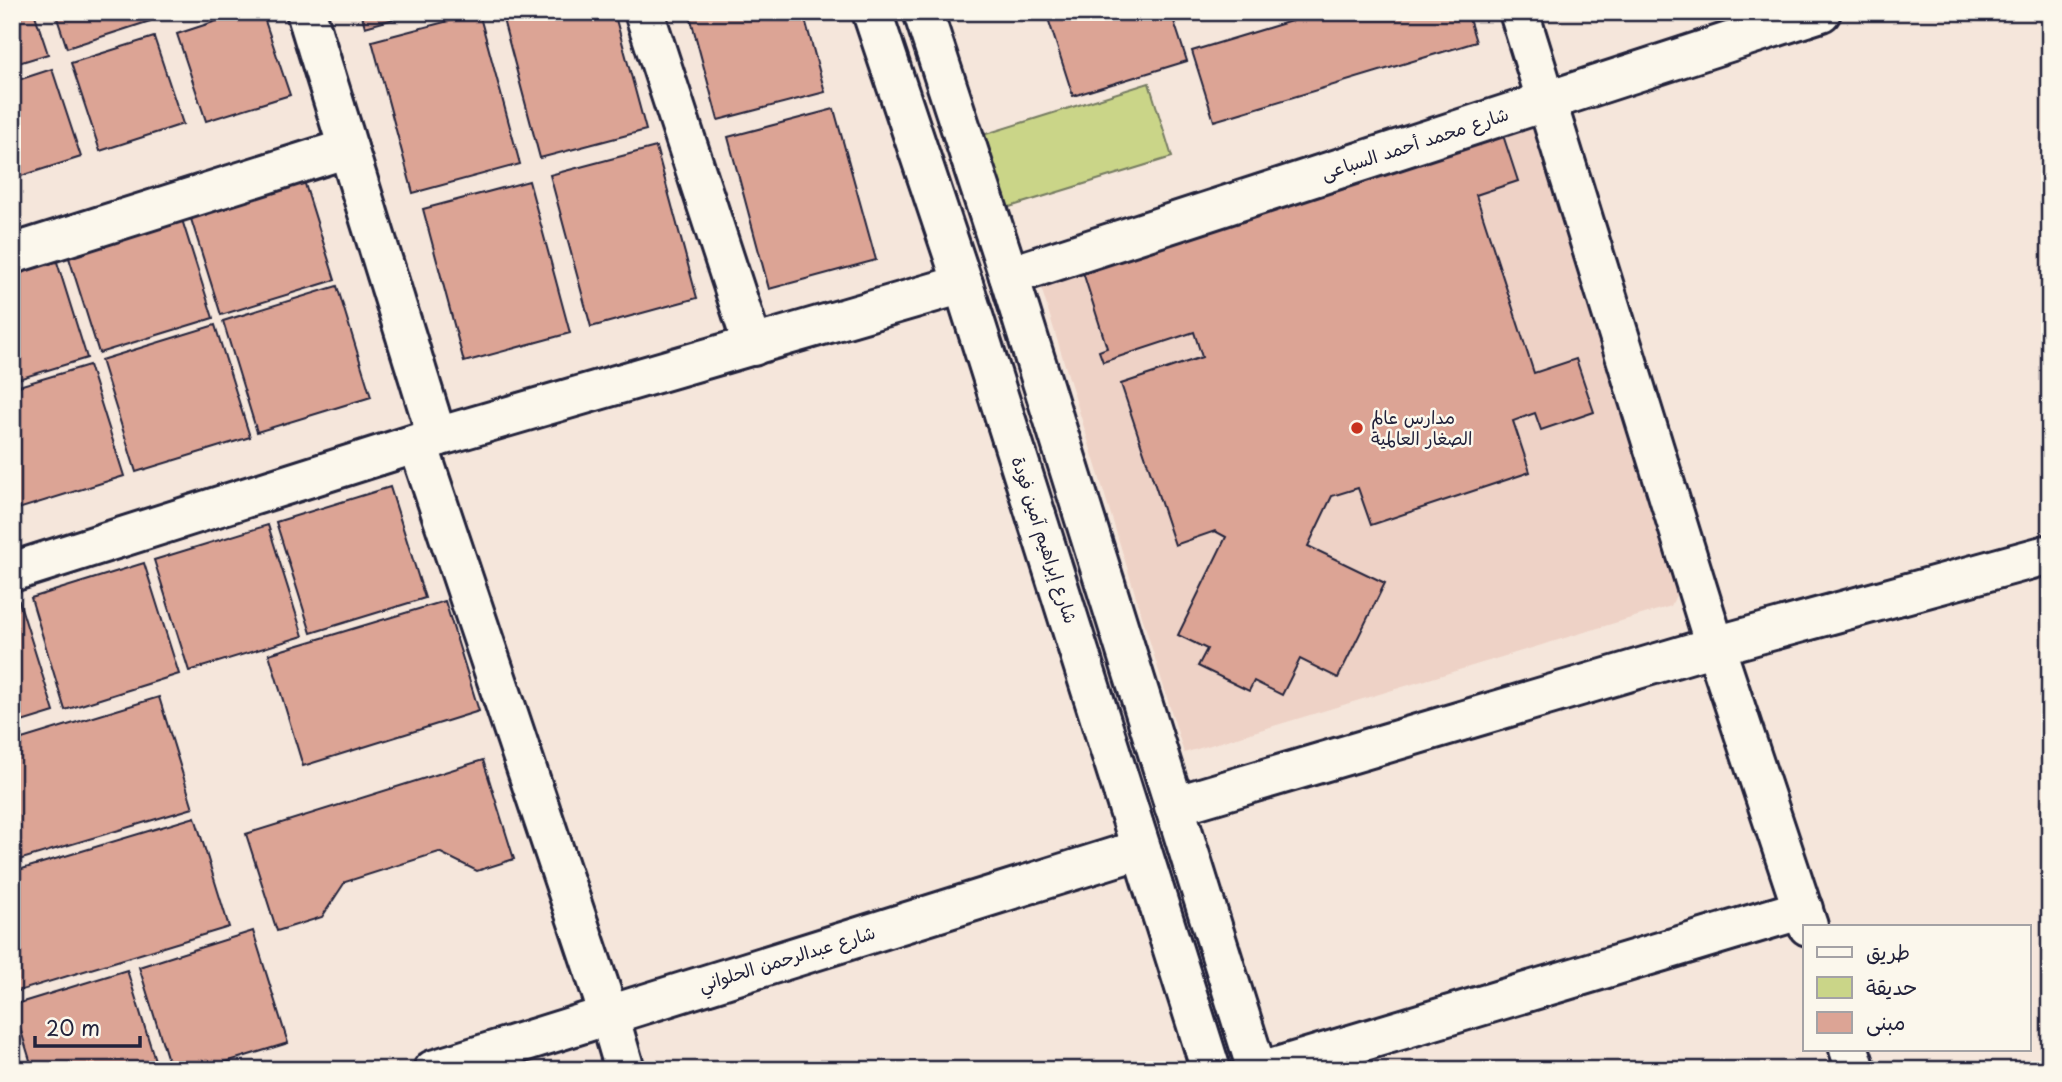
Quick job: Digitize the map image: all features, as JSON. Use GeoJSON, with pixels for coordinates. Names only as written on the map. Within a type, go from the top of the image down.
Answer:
{"type":"FeatureCollection","features":[{"type":"Feature","properties":{"kind":"street"},"geometry":{"type":"LineString","coordinates":[[306,12],[348,148],[428,440],[625,1070]]}},
{"type":"Feature","properties":{"kind":"street"},"geometry":{"type":"LineString","coordinates":[[644,12],[753,346]]}},
{"type":"Feature","properties":{"kind":"street","name":"شارع إبراهيم آمين فودة"},"geometry":{"type":"LineString","coordinates":[[872,12],[963,284],[1211,1070]]}},
{"type":"Feature","properties":{"kind":"street"},"geometry":{"type":"LineString","coordinates":[[923,12],[1009,275],[1257,1070]]}},
{"type":"Feature","properties":{"kind":"street"},"geometry":{"type":"LineString","coordinates":[[1267,1070],[1805,918],[1715,646],[1519,12]]}},
{"type":"Feature","properties":{"kind":"street","name":"شارع محمد أحمد السباعى"},"geometry":{"type":"LineString","coordinates":[[1009,275],[1821,12]]}},
{"type":"Feature","properties":{"kind":"street"},"geometry":{"type":"LineString","coordinates":[[12,254],[348,148]]}},
{"type":"Feature","properties":{"kind":"street"},"geometry":{"type":"LineString","coordinates":[[12,572],[428,440],[963,284]]}},
{"type":"Feature","properties":{"kind":"street"},"geometry":{"type":"LineString","coordinates":[[1174,806],[1715,646],[2050,554]]}},
{"type":"Feature","properties":{"kind":"street","name":"شارع عبدالرحمن الحلواني"},"geometry":{"type":"LineString","coordinates":[[433,1070],[1141,849]]}},
{"type":"Feature","properties":{"kind":"street"},"geometry":{"type":"LineString","coordinates":[[1849,1050],[1856,1070]]}},
{"type":"Feature","properties":{"kind":"shaded area","name":"مدارس عالم الصغار العالمية"},"geometry":{"type":"Polygon","coordinates":[[[1537,123],[1677,583],[1671,606],[1184,753],[1037,274],[1537,123]]]}},
{"type":"Feature","properties":{"kind":"green space"},"geometry":{"type":"Polygon","coordinates":[[[1149,83],[1172,157],[993,212],[970,139],[1149,83]]]}},
{"type":"Feature","properties":{"kind":"building"},"geometry":{"type":"Polygon","coordinates":[[[12,12],[34,12],[48,54],[12,65],[12,12]]]}},
{"type":"Feature","properties":{"kind":"building"},"geometry":{"type":"Polygon","coordinates":[[[55,12],[147,12],[150,21],[67,48],[55,12]]]}},
{"type":"Feature","properties":{"kind":"building"},"geometry":{"type":"Polygon","coordinates":[[[244,12],[262,12],[290,95],[206,121],[177,34],[244,12]]]}},
{"type":"Feature","properties":{"kind":"building"},"geometry":{"type":"Polygon","coordinates":[[[361,12],[419,12],[365,27],[361,12]]]}},
{"type":"Feature","properties":{"kind":"building"},"geometry":{"type":"Polygon","coordinates":[[[501,12],[614,12],[646,130],[540,158],[501,12]]]}},
{"type":"Feature","properties":{"kind":"building"},"geometry":{"type":"Polygon","coordinates":[[[689,12],[803,12],[825,92],[718,120],[689,12]]]}},
{"type":"Feature","properties":{"kind":"building"},"geometry":{"type":"Polygon","coordinates":[[[1046,12],[1171,12],[1187,61],[1073,96],[1046,12]]]}},
{"type":"Feature","properties":{"kind":"building"},"geometry":{"type":"Polygon","coordinates":[[[1321,12],[1467,12],[1476,42],[1214,121],[1192,51],[1321,12]]]}},
{"type":"Feature","properties":{"kind":"building"},"geometry":{"type":"Polygon","coordinates":[[[479,13],[520,164],[413,193],[372,41],[479,13]]]}},
{"type":"Feature","properties":{"kind":"building"},"geometry":{"type":"Polygon","coordinates":[[[154,37],[183,124],[100,151],[71,63],[154,37]]]}},
{"type":"Feature","properties":{"kind":"building"},"geometry":{"type":"Polygon","coordinates":[[[52,69],[81,157],[12,179],[12,82],[52,69]]]}},
{"type":"Feature","properties":{"kind":"building"},"geometry":{"type":"Polygon","coordinates":[[[834,109],[876,260],[769,289],[728,137],[834,109]]]}},
{"type":"Feature","properties":{"kind":"building"},"geometry":{"type":"Polygon","coordinates":[[[1501,129],[1518,181],[1476,195],[1534,373],[1576,359],[1594,412],[1541,430],[1535,413],[1513,421],[1530,472],[1371,525],[1358,488],[1332,496],[1308,546],[1385,583],[1338,678],[1300,659],[1282,695],[1254,681],[1249,691],[1198,666],[1207,649],[1178,635],[1226,537],[1215,531],[1175,545],[1121,384],[1202,357],[1194,332],[1103,362],[1099,351],[1107,348],[1081,266],[1501,129]]]}},
{"type":"Feature","properties":{"kind":"building"},"geometry":{"type":"Polygon","coordinates":[[[656,147],[697,298],[591,327],[550,175],[656,147]]]}},
{"type":"Feature","properties":{"kind":"building"},"geometry":{"type":"Polygon","coordinates":[[[300,168],[335,280],[221,315],[186,203],[300,168]]]}},
{"type":"Feature","properties":{"kind":"building"},"geometry":{"type":"Polygon","coordinates":[[[529,181],[570,333],[464,362],[423,209],[529,181]]]}},
{"type":"Feature","properties":{"kind":"building"},"geometry":{"type":"Polygon","coordinates":[[[178,207],[213,318],[99,353],[64,242],[178,207]]]}},
{"type":"Feature","properties":{"kind":"building"},"geometry":{"type":"Polygon","coordinates":[[[52,246],[87,358],[12,381],[12,259],[52,246]]]}},
{"type":"Feature","properties":{"kind":"building"},"geometry":{"type":"Polygon","coordinates":[[[337,286],[371,397],[257,432],[223,321],[337,286]]]}},
{"type":"Feature","properties":{"kind":"building"},"geometry":{"type":"Polygon","coordinates":[[[215,325],[250,437],[136,472],[101,360],[215,325]]]}},
{"type":"Feature","properties":{"kind":"building"},"geometry":{"type":"Polygon","coordinates":[[[89,365],[124,476],[12,511],[12,388],[89,365]]]}},
{"type":"Feature","properties":{"kind":"building"},"geometry":{"type":"Polygon","coordinates":[[[390,487],[425,598],[311,633],[276,522],[390,487]]]}},
{"type":"Feature","properties":{"kind":"building"},"geometry":{"type":"Polygon","coordinates":[[[268,525],[303,636],[189,671],[154,560],[268,525]]]}},
{"type":"Feature","properties":{"kind":"building"},"geometry":{"type":"Polygon","coordinates":[[[144,563],[179,674],[65,710],[31,598],[144,563]]]}},
{"type":"Feature","properties":{"kind":"building"},"geometry":{"type":"Polygon","coordinates":[[[19,601],[54,712],[12,725],[12,603],[19,601]]]}},
{"type":"Feature","properties":{"kind":"building"},"geometry":{"type":"Polygon","coordinates":[[[445,601],[479,711],[303,766],[269,654],[445,601]]]}},
{"type":"Feature","properties":{"kind":"building"},"geometry":{"type":"Polygon","coordinates":[[[159,697],[193,808],[12,862],[12,742],[159,697]]]}},
{"type":"Feature","properties":{"kind":"building"},"geometry":{"type":"Polygon","coordinates":[[[483,760],[514,859],[477,871],[439,852],[345,882],[322,917],[277,931],[246,834],[483,760]]]}},
{"type":"Feature","properties":{"kind":"building"},"geometry":{"type":"Polygon","coordinates":[[[195,817],[229,927],[12,993],[12,872],[195,817]]]}},
{"type":"Feature","properties":{"kind":"building"},"geometry":{"type":"Polygon","coordinates":[[[253,931],[288,1043],[200,1070],[171,1070],[139,967],[253,931]]]}},
{"type":"Feature","properties":{"kind":"building"},"geometry":{"type":"Polygon","coordinates":[[[127,970],[158,1070],[33,1070],[13,1005],[127,970]]]}},
{"type":"Feature","properties":{"kind":"place","name":"مدارس عالم الصغار العالمية"},"geometry":{"type":"Point","coordinates":[1357,428]}}]}
